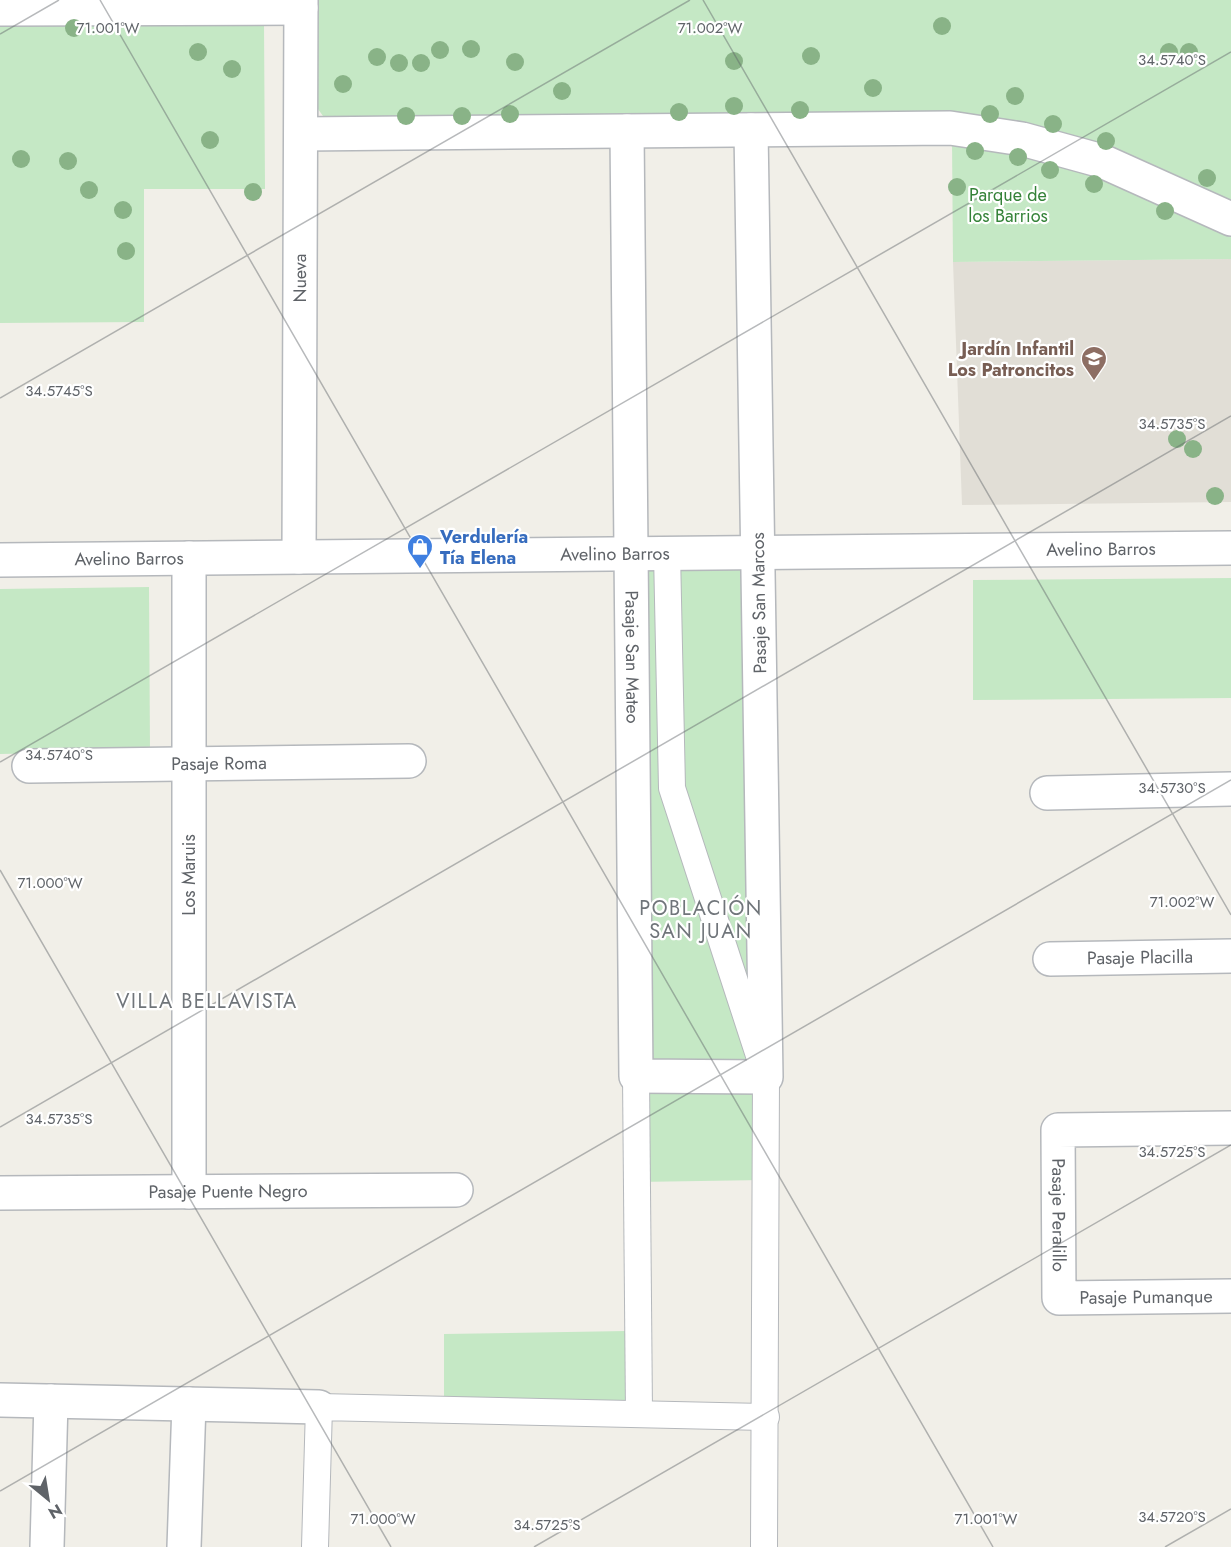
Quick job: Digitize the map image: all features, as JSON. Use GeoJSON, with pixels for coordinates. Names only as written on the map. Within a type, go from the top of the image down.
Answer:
{"type":"FeatureCollection","features":[{"type":"Feature","properties":{"kind":"street"},"geometry":{"type":"LineString","coordinates":[[0,9],[301,4]]}},
{"type":"Feature","properties":{"kind":"street","name":"Nueva"},"geometry":{"type":"LineString","coordinates":[[299,557],[301,4]]}},
{"type":"Feature","properties":{"kind":"street"},"geometry":{"type":"LineString","coordinates":[[301,134],[950,128],[1013,137],[1102,161],[1231,219]]}},
{"type":"Feature","properties":{"kind":"street","name":"Pasaje San Marcos"},"geometry":{"type":"LineString","coordinates":[[751,129],[766,1077]]}},
{"type":"Feature","properties":{"kind":"street","name":"Pasaje San Mateo"},"geometry":{"type":"LineString","coordinates":[[627,131],[636,1076]]}},
{"type":"Feature","properties":{"kind":"street","name":"Avelino Barros"},"geometry":{"type":"LineString","coordinates":[[0,560],[1231,548]]}},
{"type":"Feature","properties":{"kind":"street"},"geometry":{"type":"LineString","coordinates":[[668,553],[672,788],[766,1077],[764,1547]]}},
{"type":"Feature","properties":{"kind":"street","name":"Los Maruis"},"geometry":{"type":"LineString","coordinates":[[189,558],[189,1192]]}},
{"type":"Feature","properties":{"kind":"street","name":"Pasaje Roma"},"geometry":{"type":"LineString","coordinates":[[29,766],[409,761]]}},
{"type":"Feature","properties":{"kind":"street"},"geometry":{"type":"LineString","coordinates":[[1047,793],[1231,789]]}},
{"type":"Feature","properties":{"kind":"street","name":"Pasaje Placilla"},"geometry":{"type":"LineString","coordinates":[[1050,959],[1231,956]]}},
{"type":"Feature","properties":{"kind":"street"},"geometry":{"type":"LineString","coordinates":[[639,1413],[636,1076],[766,1077]]}},
{"type":"Feature","properties":{"kind":"street","name":"Pasaje Peralillo"},"geometry":{"type":"LineString","coordinates":[[1059,1299],[1058,1130],[1231,1128]]}},
{"type":"Feature","properties":{"kind":"street","name":"Pasaje Puente Negro"},"geometry":{"type":"LineString","coordinates":[[0,1193],[456,1190]]}},
{"type":"Feature","properties":{"kind":"street","name":"Pasaje Pumanque"},"geometry":{"type":"LineString","coordinates":[[1059,1299],[1231,1296]]}},
{"type":"Feature","properties":{"kind":"street"},"geometry":{"type":"LineString","coordinates":[[0,1400],[766,1417]]}},
{"type":"Feature","properties":{"kind":"street"},"geometry":{"type":"LineString","coordinates":[[47,1547],[51,1401]]}},
{"type":"Feature","properties":{"kind":"street"},"geometry":{"type":"LineString","coordinates":[[184,1547],[189,1404]]}},
{"type":"Feature","properties":{"kind":"street"},"geometry":{"type":"LineString","coordinates":[[315,1547],[319,1407]]}},
{"type":"Feature","properties":{"kind":"shaded area","name":"Jardín Infantil Los Patroncitos"},"geometry":{"type":"Polygon","coordinates":[[[1231,259],[1231,502],[962,505],[953,262],[1231,259]]]}},
{"type":"Feature","properties":{"kind":"green space","name":"Parque de los Barrios"},"geometry":{"type":"Polygon","coordinates":[[[312,0],[1231,0],[1231,206],[1058,138],[330,120],[323,116],[313,102],[312,0]]]}},
{"type":"Feature","properties":{"kind":"green space"},"geometry":{"type":"Polygon","coordinates":[[[264,23],[265,189],[144,189],[144,322],[0,323],[0,25],[264,23]]]}},
{"type":"Feature","properties":{"kind":"green space","name":"Parque de los Barrios"},"geometry":{"type":"Polygon","coordinates":[[[952,140],[1069,162],[1231,227],[1231,259],[953,262],[952,140]]]}},
{"type":"Feature","properties":{"kind":"green space"},"geometry":{"type":"Polygon","coordinates":[[[758,552],[767,1180],[637,1182],[631,554],[758,552]]]}},
{"type":"Feature","properties":{"kind":"green space"},"geometry":{"type":"Polygon","coordinates":[[[1231,578],[1231,698],[973,700],[973,580],[1231,578]]]}},
{"type":"Feature","properties":{"kind":"green space"},"geometry":{"type":"Polygon","coordinates":[[[149,587],[150,751],[0,754],[0,589],[149,587]]]}},
{"type":"Feature","properties":{"kind":"green space"},"geometry":{"type":"Polygon","coordinates":[[[626,1331],[627,1402],[444,1398],[444,1334],[626,1331]]]}},
{"type":"Feature","properties":{"kind":"place","name":"Jardín Infantil Los Patroncitos"},"geometry":{"type":"Point","coordinates":[1094,382]}},
{"type":"Feature","properties":{"kind":"place","name":"Verdulería Tía Elena"},"geometry":{"type":"Point","coordinates":[420,570]}},
{"type":"Feature","properties":{"kind":"district","name":"POBLACIÓN SAN JUAN"},"geometry":{"type":"Point","coordinates":[701,920]}},
{"type":"Feature","properties":{"kind":"district","name":"VILLA BELLAVISTA"},"geometry":{"type":"Point","coordinates":[207,1001]}}]}
